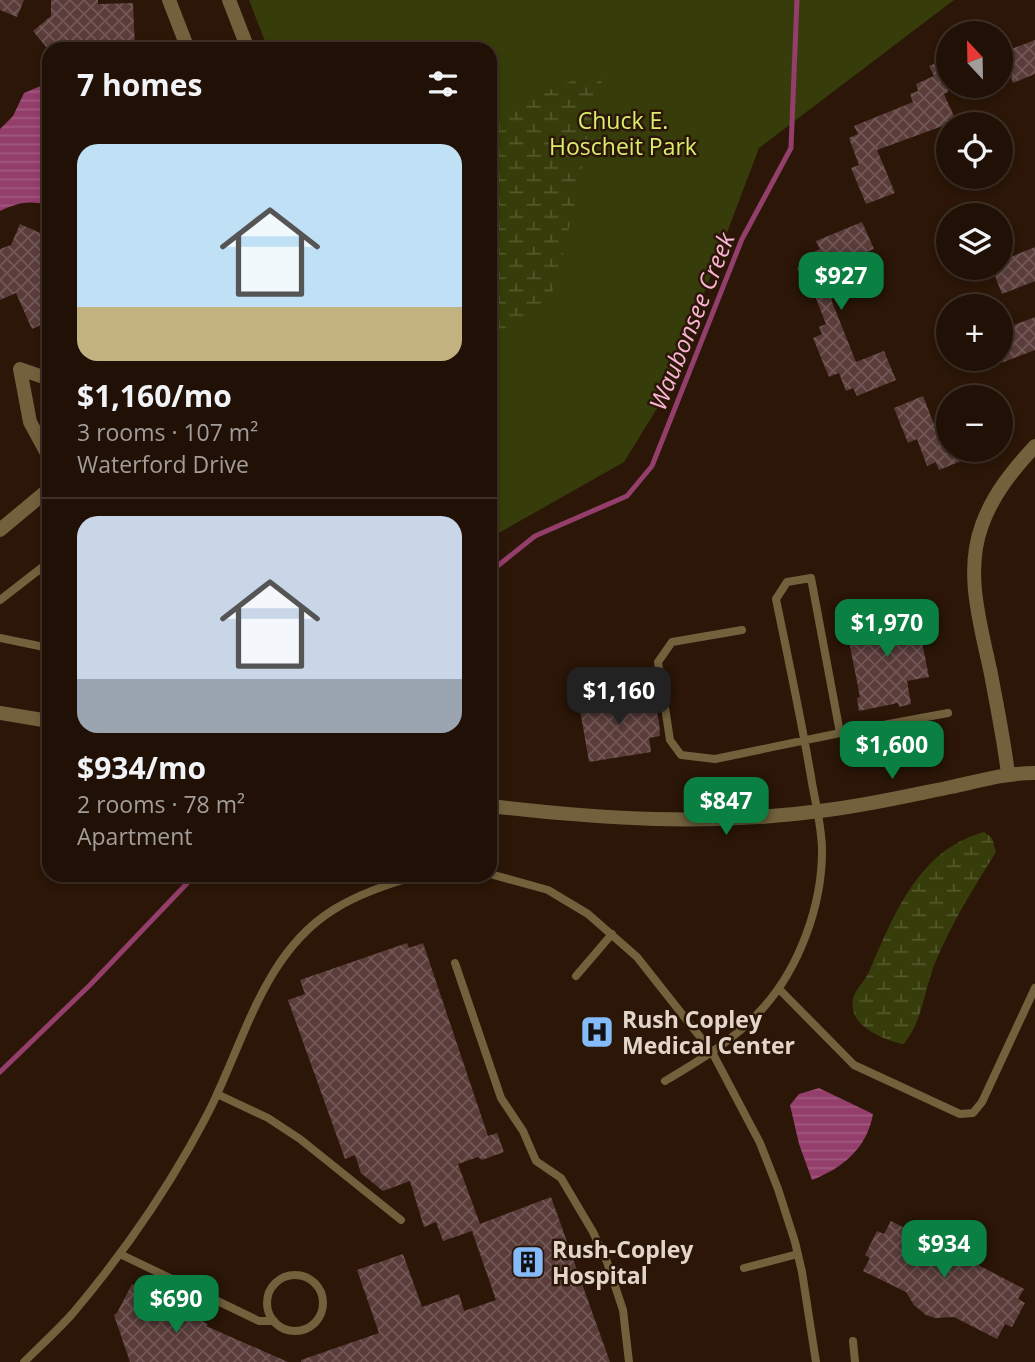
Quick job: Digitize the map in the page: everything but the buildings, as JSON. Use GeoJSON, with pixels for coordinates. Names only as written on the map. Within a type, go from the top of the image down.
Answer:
{"type":"FeatureCollection","features":[{"type":"Feature","properties":{"kind":"street"},"geometry":{"type":"LineString","coordinates":[[169,0],[185,42]]}},
{"type":"Feature","properties":{"kind":"street"},"geometry":{"type":"LineString","coordinates":[[229,0],[245,42]]}},
{"type":"Feature","properties":{"kind":"street"},"geometry":{"type":"LineString","coordinates":[[42,377],[20,369],[30,422],[42,444]]}},
{"type":"Feature","properties":{"kind":"street"},"geometry":{"type":"LineString","coordinates":[[1009,774],[976,601],[975,551],[992,502],[1009,475],[1035,446]]}},
{"type":"Feature","properties":{"kind":"street"},"geometry":{"type":"LineString","coordinates":[[0,530],[42,495]]}},
{"type":"Feature","properties":{"kind":"street"},"geometry":{"type":"LineString","coordinates":[[0,713],[42,720]]}},
{"type":"Feature","properties":{"kind":"street"},"geometry":{"type":"LineString","coordinates":[[497,807],[595,818],[682,820],[770,817],[872,804],[1009,774],[1035,773]]}},
{"type":"Feature","properties":{"kind":"lane"},"geometry":{"type":"LineString","coordinates":[[0,600],[41,569]]}},
{"type":"Feature","properties":{"kind":"lane"},"geometry":{"type":"LineString","coordinates":[[665,1081],[712,1052],[742,1029],[779,989],[798,957],[816,897],[822,852],[818,812],[776,599],[787,582],[811,578],[840,733]]}},
{"type":"Feature","properties":{"kind":"lane"},"geometry":{"type":"LineString","coordinates":[[742,630],[672,642],[657,662],[670,740],[681,755],[715,759],[805,739],[948,713]]}},
{"type":"Feature","properties":{"kind":"lane"},"geometry":{"type":"LineString","coordinates":[[0,638],[42,647]]}},
{"type":"Feature","properties":{"kind":"lane"},"geometry":{"type":"LineString","coordinates":[[497,876],[548,890],[588,914],[612,934],[659,984],[712,1052],[760,1143],[778,1189],[798,1254],[811,1318],[816,1362]]}},
{"type":"Feature","properties":{"kind":"lane"},"geometry":{"type":"LineString","coordinates":[[30,1360],[72,1315],[120,1254],[171,1177],[217,1094],[256,1004],[275,968],[301,936],[331,911],[365,893],[399,882]]}},
{"type":"Feature","properties":{"kind":"lane"},"geometry":{"type":"LineString","coordinates":[[576,976],[612,934]]}},
{"type":"Feature","properties":{"kind":"lane"},"geometry":{"type":"LineString","coordinates":[[455,963],[501,1098],[523,1130],[536,1161],[561,1178],[589,1224],[607,1262],[624,1310],[629,1362]]}},
{"type":"Feature","properties":{"kind":"lane"},"geometry":{"type":"LineString","coordinates":[[779,989],[854,1065],[960,1114],[973,1113],[982,1102],[1035,988]]}},
{"type":"Feature","properties":{"kind":"lane"},"geometry":{"type":"LineString","coordinates":[[217,1094],[268,1118],[300,1139],[401,1220]]}},
{"type":"Feature","properties":{"kind":"lane"},"geometry":{"type":"LineString","coordinates":[[120,1254],[259,1321],[274,1321],[290,1331],[309,1328],[316,1322],[324,1305],[319,1287],[313,1280],[296,1275],[278,1280],[268,1295],[267,1304],[274,1321]]}},
{"type":"Feature","properties":{"kind":"lane"},"geometry":{"type":"LineString","coordinates":[[744,1268],[798,1254]]}},
{"type":"Feature","properties":{"kind":"lane"},"geometry":{"type":"LineString","coordinates":[[853,1340],[855,1362]]}},
{"type":"Feature","properties":{"kind":"green space","name":"Chuck E. Hoscheit Park"},"geometry":{"type":"Polygon","coordinates":[[[249,0],[954,0],[759,148],[666,394],[624,462],[497,534],[497,42],[265,42],[249,0]]]}},
{"type":"Feature","properties":{"kind":"green space"},"geometry":{"type":"Polygon","coordinates":[[[605,67],[556,285],[546,302],[497,339],[497,112],[605,67]]]}},
{"type":"Feature","properties":{"kind":"green space"},"geometry":{"type":"Polygon","coordinates":[[[984,832],[992,838],[996,852],[941,948],[910,1035],[904,1044],[874,1033],[855,1017],[853,998],[869,972],[899,907],[925,869],[942,853],[961,841],[984,832]]]}},
{"type":"Feature","properties":{"kind":"shaded area"},"geometry":{"type":"Polygon","coordinates":[[[42,85],[42,204],[24,203],[0,211],[0,129],[13,116],[24,93],[42,85]]]}},
{"type":"Feature","properties":{"kind":"shaded area"},"geometry":{"type":"Polygon","coordinates":[[[819,1088],[873,1114],[865,1137],[852,1155],[834,1169],[812,1180],[799,1144],[790,1105],[799,1094],[819,1088]]]}},
{"type":"Feature","properties":{"kind":"waterway","name":"Waubonsee Creek"},"geometry":{"type":"LineString","coordinates":[[497,566],[535,536],[627,496],[652,466],[742,239],[791,148],[797,0]]}},
{"type":"Feature","properties":{"kind":"waterway","name":"Waubonsee Creek"},"geometry":{"type":"LineString","coordinates":[[0,1072],[90,985],[188,882]]}},
{"type":"Feature","properties":{"kind":"place","name":"Rush Copley Medical Center"},"geometry":{"type":"Point","coordinates":[597,1032]}},
{"type":"Feature","properties":{"kind":"place","name":"Rush-Copley Hospital"},"geometry":{"type":"Point","coordinates":[528,1262]}}]}
